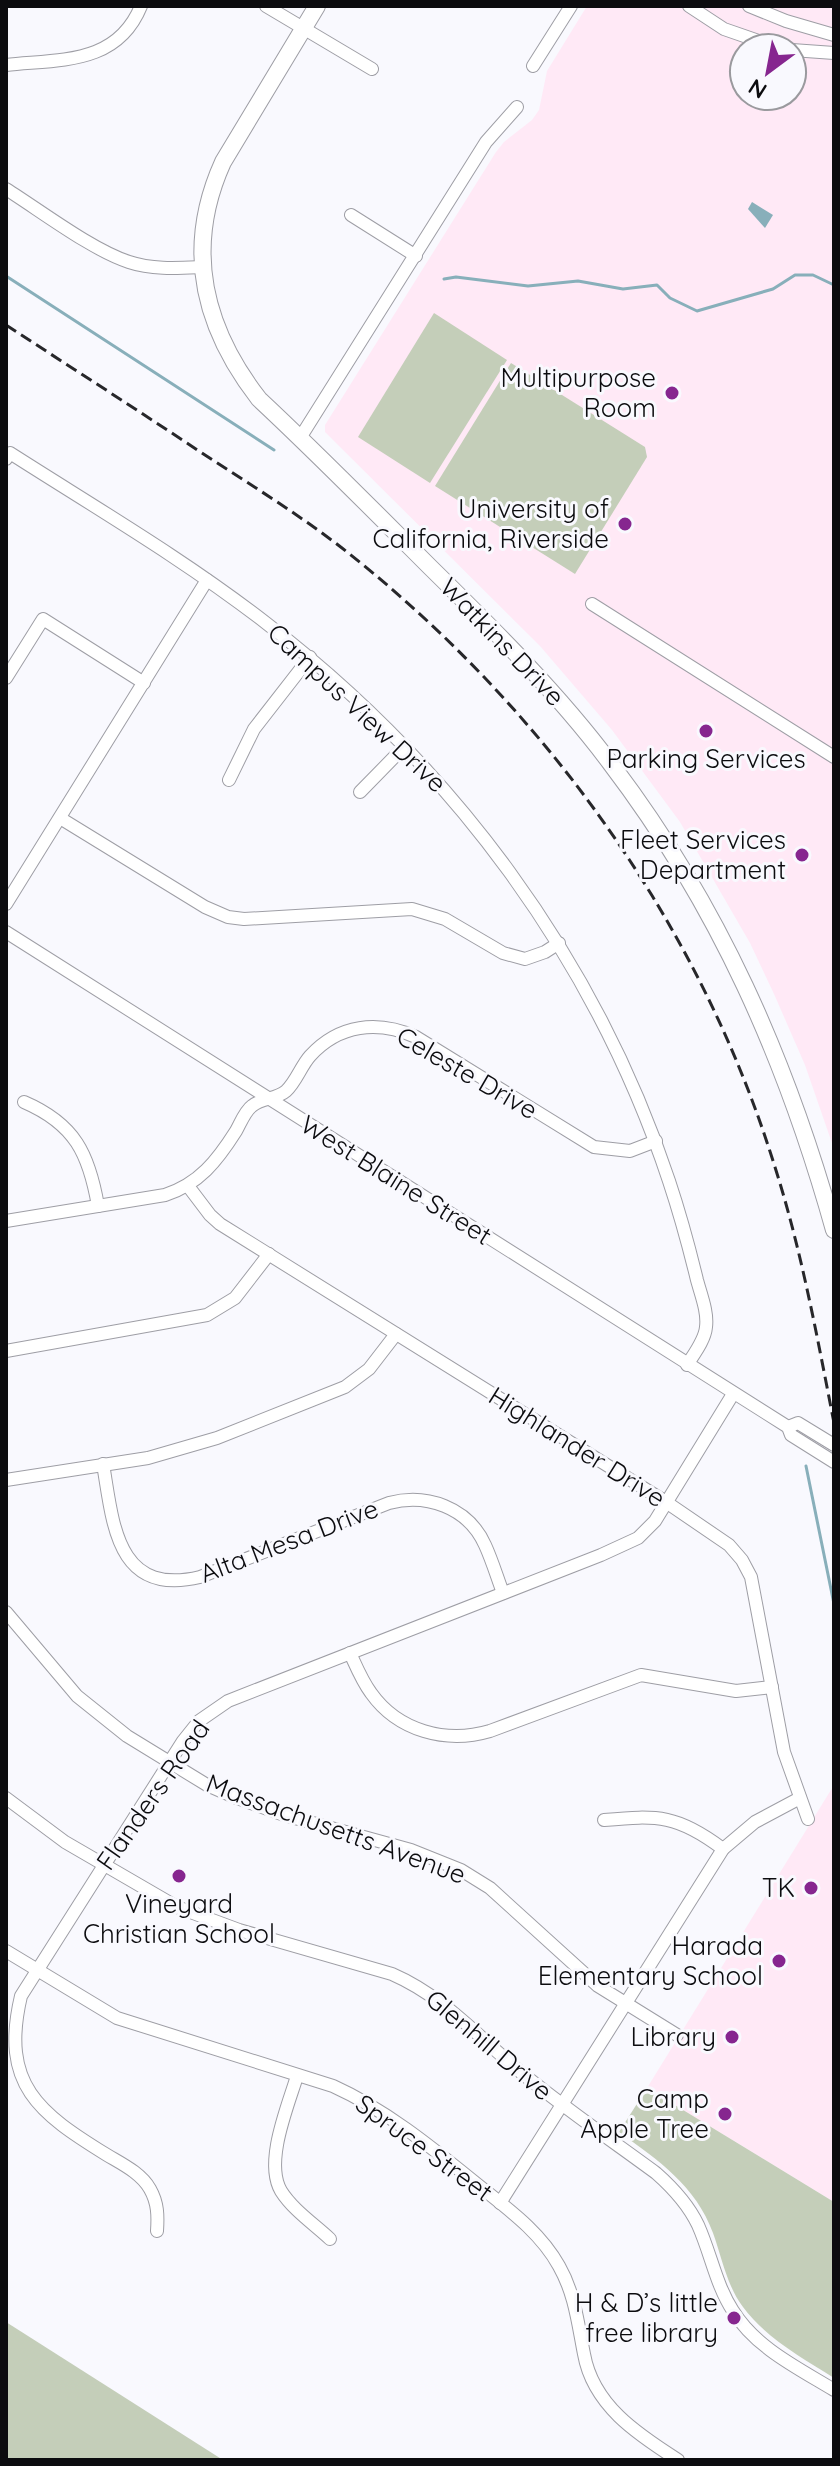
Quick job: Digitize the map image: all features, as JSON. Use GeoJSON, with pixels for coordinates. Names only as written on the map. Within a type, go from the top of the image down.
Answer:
{"type":"FeatureCollection","features":[{"type":"Feature","properties":{"kind":"main road","name":"Watkins Drive"},"geometry":{"type":"LineString","coordinates":[[317,6],[223,162],[213,185],[206,213],[203,267],[204,291],[211,314],[231,360],[259,399],[542,681],[604,754],[647,813],[701,899],[747,985],[810,1145],[834,1230]]}},
{"type":"Feature","properties":{"kind":"street"},"geometry":{"type":"LineString","coordinates":[[6,65],[94,54],[125,35],[141,6]]}},
{"type":"Feature","properties":{"kind":"street"},"geometry":{"type":"LineString","coordinates":[[266,6],[372,69]]}},
{"type":"Feature","properties":{"kind":"street"},"geometry":{"type":"LineString","coordinates":[[533,66],[571,6]]}},
{"type":"Feature","properties":{"kind":"street"},"geometry":{"type":"LineString","coordinates":[[689,6],[733,32]]}},
{"type":"Feature","properties":{"kind":"street"},"geometry":{"type":"LineString","coordinates":[[749,6],[834,35]]}},
{"type":"Feature","properties":{"kind":"street"},"geometry":{"type":"LineString","coordinates":[[808,51],[834,53]]}},
{"type":"Feature","properties":{"kind":"street"},"geometry":{"type":"LineString","coordinates":[[300,438],[486,142],[517,107]]}},
{"type":"Feature","properties":{"kind":"street"},"geometry":{"type":"LineString","coordinates":[[6,189],[100,248],[130,263],[156,267],[203,267]]}},
{"type":"Feature","properties":{"kind":"street"},"geometry":{"type":"LineString","coordinates":[[351,215],[416,256]]}},
{"type":"Feature","properties":{"kind":"street","name":"Campus View Drive"},"geometry":{"type":"LineString","coordinates":[[8,456],[207,580],[310,657],[405,746],[471,819],[559,943],[614,1043],[656,1141],[684,1229],[705,1311],[706,1329],[687,1365]]}},
{"type":"Feature","properties":{"kind":"street"},"geometry":{"type":"LineString","coordinates":[[6,904],[207,580]]}},
{"type":"Feature","properties":{"kind":"street"},"geometry":{"type":"LineString","coordinates":[[592,604],[834,757]]}},
{"type":"Feature","properties":{"kind":"street"},"geometry":{"type":"LineString","coordinates":[[6,678],[43,619],[144,683]]}},
{"type":"Feature","properties":{"kind":"street"},"geometry":{"type":"LineString","coordinates":[[229,780],[254,729],[310,657]]}},
{"type":"Feature","properties":{"kind":"street"},"geometry":{"type":"LineString","coordinates":[[360,792],[405,746]]}},
{"type":"Feature","properties":{"kind":"street"},"geometry":{"type":"LineString","coordinates":[[60,818],[205,907],[228,917],[271,918],[412,909],[445,919],[514,957],[534,957],[559,943]]}},
{"type":"Feature","properties":{"kind":"street","name":"West Blaine Street"},"geometry":{"type":"LineString","coordinates":[[6,932],[788,1427],[791,1435],[834,1462]]}},
{"type":"Feature","properties":{"kind":"street","name":"Celeste Drive"},"geometry":{"type":"LineString","coordinates":[[6,1221],[165,1195],[188,1186],[217,1159],[251,1106],[285,1091],[311,1054],[342,1032],[379,1026],[416,1037],[594,1147],[630,1151],[656,1141]]}},
{"type":"Feature","properties":{"kind":"street"},"geometry":{"type":"LineString","coordinates":[[24,1102],[51,1116],[78,1143],[92,1172],[98,1206]]}},
{"type":"Feature","properties":{"kind":"street","name":"Highlander Drive"},"geometry":{"type":"LineString","coordinates":[[188,1186],[220,1224],[666,1502],[729,1545],[742,1560],[756,1594],[789,1771],[808,1819]]}},
{"type":"Feature","properties":{"kind":"street"},"geometry":{"type":"LineString","coordinates":[[6,1351],[207,1315],[229,1303],[245,1289],[269,1254]]}},
{"type":"Feature","properties":{"kind":"street"},"geometry":{"type":"LineString","coordinates":[[6,1480],[174,1452],[217,1438],[345,1387],[369,1369],[396,1334]]}},
{"type":"Feature","properties":{"kind":"street","name":"Flanders Road"},"geometry":{"type":"LineString","coordinates":[[157,2231],[158,2211],[145,2181],[56,2123],[26,2093],[17,2076],[9,2041],[21,1996],[169,1761],[189,1732],[211,1711],[228,1701],[638,1538],[646,1532],[666,1502],[733,1394]]}},
{"type":"Feature","properties":{"kind":"street","name":"West Blaine Street"},"geometry":{"type":"LineString","coordinates":[[788,1427],[798,1423],[834,1445]]}},
{"type":"Feature","properties":{"kind":"street","name":"Alta Mesa Drive"},"geometry":{"type":"LineString","coordinates":[[103,1464],[114,1532],[120,1547],[131,1562],[144,1572],[160,1578],[187,1580],[200,1577],[389,1503],[417,1498],[452,1510],[474,1529],[484,1542],[503,1593]]}},
{"type":"Feature","properties":{"kind":"street","name":"Massachusetts Avenue"},"geometry":{"type":"LineString","coordinates":[[6,1612],[77,1696],[127,1736],[207,1785],[237,1798],[284,1815],[411,1850],[461,1870],[490,1888],[598,1986],[677,2035]]}},
{"type":"Feature","properties":{"kind":"street"},"geometry":{"type":"LineString","coordinates":[[350,1653],[365,1685],[388,1712],[429,1733],[446,1736],[474,1736],[490,1731],[641,1675],[736,1691],[772,1687]]}},
{"type":"Feature","properties":{"kind":"street","name":"Glenhill Drive"},"geometry":{"type":"LineString","coordinates":[[6,1798],[39,1825],[153,1896],[205,1918],[392,1974],[444,2003],[521,2073],[673,2188],[699,2226],[721,2289],[749,2333],[772,2352],[834,2390]]}},
{"type":"Feature","properties":{"kind":"street"},"geometry":{"type":"LineString","coordinates":[[500,2203],[723,1849],[755,1822],[800,1798]]}},
{"type":"Feature","properties":{"kind":"street"},"geometry":{"type":"LineString","coordinates":[[604,1820],[636,1817],[674,1820],[702,1833],[723,1849]]}},
{"type":"Feature","properties":{"kind":"street","name":"Spruce Street"},"geometry":{"type":"LineString","coordinates":[[6,1951],[117,2018],[333,2086],[366,2103],[438,2153],[539,2238],[565,2277],[577,2313],[586,2362],[608,2406],[633,2431],[678,2460]]}},
{"type":"Feature","properties":{"kind":"street"},"geometry":{"type":"LineString","coordinates":[[297,2076],[276,2154],[276,2180],[287,2199],[330,2239]]}},
{"type":"Feature","properties":{"kind":"shaded area","name":"University of California, Riverside"},"geometry":{"type":"Polygon","coordinates":[[[587,6],[834,6],[834,1149],[805,1065],[750,943],[680,822],[612,730],[540,646],[325,432],[325,425],[496,152],[539,110],[547,71],[587,6]]]}},
{"type":"Feature","properties":{"kind":"shaded area","name":"Harada Elementary School"},"geometry":{"type":"Polygon","coordinates":[[[834,1785],[834,2202],[647,2088],[834,1785]]]}},
{"type":"Feature","properties":{"kind":"green space"},"geometry":{"type":"Polygon","coordinates":[[[434,313],[507,360],[430,483],[358,437],[434,313]]]}},
{"type":"Feature","properties":{"kind":"green space"},"geometry":{"type":"Polygon","coordinates":[[[511,363],[645,447],[647,457],[575,574],[435,486],[511,363]]]}},
{"type":"Feature","properties":{"kind":"green space"},"geometry":{"type":"Polygon","coordinates":[[[647,2088],[834,2202],[834,2378],[785,2347],[752,2318],[733,2290],[713,2233],[697,2201],[674,2175],[619,2132],[647,2088]]]}},
{"type":"Feature","properties":{"kind":"green space"},"geometry":{"type":"Polygon","coordinates":[[[6,2322],[223,2460],[6,2460],[6,2322]]]}},
{"type":"Feature","properties":{"kind":"water"},"geometry":{"type":"Polygon","coordinates":[[[752,202],[773,215],[765,228],[748,209],[752,202]]]}},
{"type":"Feature","properties":{"kind":"waterway"},"geometry":{"type":"LineString","coordinates":[[444,279],[456,277],[528,286],[578,281],[623,289],[657,285],[670,298],[697,311],[773,289],[795,275],[813,275],[834,285]]}},
{"type":"Feature","properties":{"kind":"waterway"},"geometry":{"type":"LineString","coordinates":[[6,276],[274,450]]}},
{"type":"Feature","properties":{"kind":"waterway"},"geometry":{"type":"LineString","coordinates":[[806,1466],[834,1604]]}},
{"type":"Feature","properties":{"kind":"railway"},"geometry":{"type":"LineString","coordinates":[[6,325],[342,548],[415,610],[483,676],[547,748],[604,823],[657,903],[703,987],[742,1074],[774,1164],[792,1228],[834,1423]]}},
{"type":"Feature","properties":{"kind":"place","name":"Multipurpose Room"},"geometry":{"type":"Point","coordinates":[672,393]}},
{"type":"Feature","properties":{"kind":"place","name":"University of California, Riverside"},"geometry":{"type":"Point","coordinates":[625,524]}},
{"type":"Feature","properties":{"kind":"place","name":"Parking Services"},"geometry":{"type":"Point","coordinates":[706,731]}},
{"type":"Feature","properties":{"kind":"place","name":"Fleet Services Department"},"geometry":{"type":"Point","coordinates":[802,855]}},
{"type":"Feature","properties":{"kind":"place","name":"Vineyard Christian School"},"geometry":{"type":"Point","coordinates":[179,1876]}},
{"type":"Feature","properties":{"kind":"place","name":"TK"},"geometry":{"type":"Point","coordinates":[811,1888]}},
{"type":"Feature","properties":{"kind":"place","name":"Harada Elementary School"},"geometry":{"type":"Point","coordinates":[779,1961]}},
{"type":"Feature","properties":{"kind":"place","name":"Library"},"geometry":{"type":"Point","coordinates":[732,2037]}},
{"type":"Feature","properties":{"kind":"place","name":"Camp Apple Tree"},"geometry":{"type":"Point","coordinates":[725,2114]}},
{"type":"Feature","properties":{"kind":"place","name":"H & D’s little free library"},"geometry":{"type":"Point","coordinates":[734,2318]}}]}
